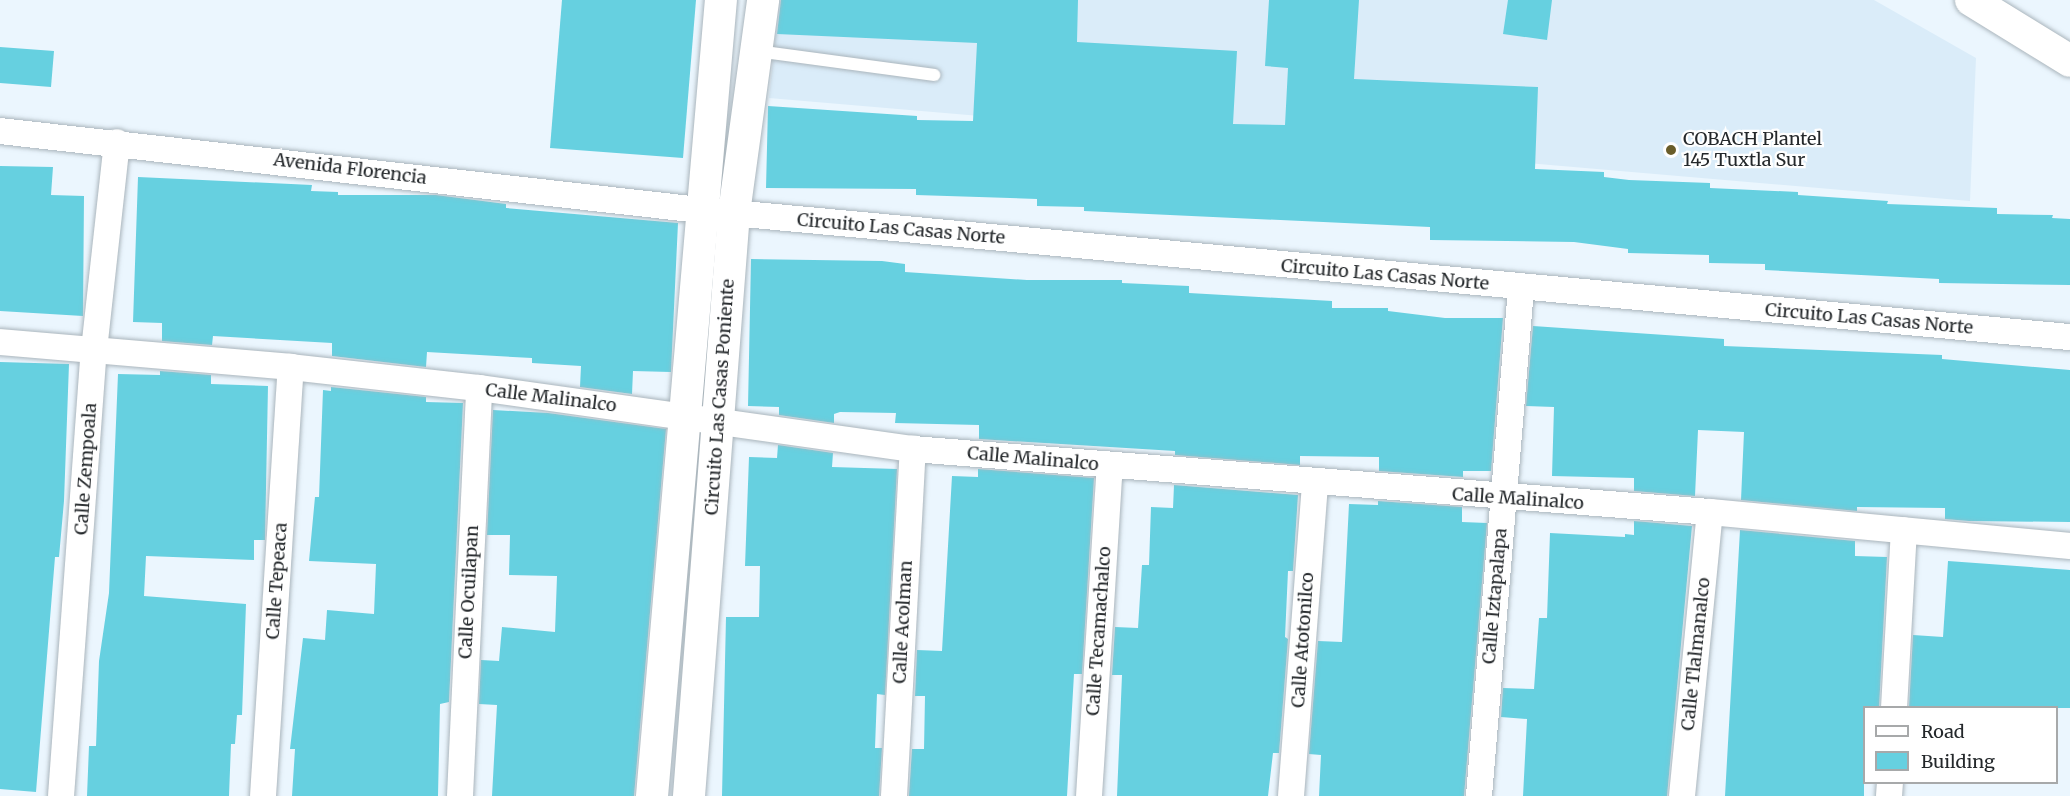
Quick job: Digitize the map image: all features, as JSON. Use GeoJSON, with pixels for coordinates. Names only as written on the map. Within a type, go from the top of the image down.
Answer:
{"type":"FeatureCollection","features":[{"type":"Feature","properties":{"kind":"street","name":"Circuito Las Casas Poniente"},"geometry":{"type":"LineString","coordinates":[[652,796],[700,210],[721,0]]}},
{"type":"Feature","properties":{"kind":"street","name":"Circuito Las Casas Poniente"},"geometry":{"type":"LineString","coordinates":[[689,796],[734,213],[763,0]]}},
{"type":"Feature","properties":{"kind":"street"},"geometry":{"type":"LineString","coordinates":[[1971,0],[2070,61]]}},
{"type":"Feature","properties":{"kind":"street","name":"Avenida Florencia"},"geometry":{"type":"LineString","coordinates":[[0,131],[117,142],[700,210]]}},
{"type":"Feature","properties":{"kind":"street","name":"Calle Zempoala"},"geometry":{"type":"LineString","coordinates":[[61,796],[94,350],[117,142]]}},
{"type":"Feature","properties":{"kind":"street","name":"Circuito Las Casas Norte"},"geometry":{"type":"LineString","coordinates":[[700,210],[1521,288],[2070,337]]}},
{"type":"Feature","properties":{"kind":"street","name":"Calle Iztapalapa"},"geometry":{"type":"LineString","coordinates":[[1479,796],[1521,288]]}},
{"type":"Feature","properties":{"kind":"street","name":"Calle Malinalco"},"geometry":{"type":"LineString","coordinates":[[0,342],[291,366],[479,388],[718,419],[913,449],[1710,513],[2070,546]]}},
{"type":"Feature","properties":{"kind":"street","name":"Calle Tepeaca"},"geometry":{"type":"LineString","coordinates":[[263,796],[291,366]]}},
{"type":"Feature","properties":{"kind":"street","name":"Calle Ocuilapan"},"geometry":{"type":"LineString","coordinates":[[459,796],[479,388]]}},
{"type":"Feature","properties":{"kind":"street","name":"Calle Acolman"},"geometry":{"type":"LineString","coordinates":[[894,796],[913,449]]}},
{"type":"Feature","properties":{"kind":"street","name":"Calle Tecamachalco"},"geometry":{"type":"LineString","coordinates":[[1089,796],[1110,466]]}},
{"type":"Feature","properties":{"kind":"street","name":"Calle Atotonilco"},"geometry":{"type":"LineString","coordinates":[[1291,796],[1315,483]]}},
{"type":"Feature","properties":{"kind":"street","name":"Calle Tlalmanalco"},"geometry":{"type":"LineString","coordinates":[[1682,796],[1710,513]]}},
{"type":"Feature","properties":{"kind":"street"},"geometry":{"type":"LineString","coordinates":[[1894,706],[1904,530]]}},
{"type":"Feature","properties":{"kind":"lane"},"geometry":{"type":"LineString","coordinates":[[757,51],[933,75]]}},
{"type":"Feature","properties":{"kind":"shaded area","name":"COBACH Plantel 145 Tuxtla Sur"},"geometry":{"type":"Polygon","coordinates":[[[779,0],[1874,0],[1976,58],[1970,201],[769,98],[779,0]]]}},
{"type":"Feature","properties":{"kind":"building"},"geometry":{"type":"Polygon","coordinates":[[[562,0],[696,0],[683,158],[550,148],[562,0]]]}},
{"type":"Feature","properties":{"kind":"building"},"geometry":{"type":"Polygon","coordinates":[[[781,0],[1078,0],[1077,42],[1237,51],[1233,124],[1285,125],[1288,68],[1265,66],[1269,0],[1359,0],[1354,79],[1538,87],[1535,169],[1604,172],[1604,177],[1629,180],[1710,183],[1710,188],[1798,192],[1798,195],[1888,201],[1887,204],[1997,208],[1997,214],[2053,215],[2052,218],[2070,219],[2070,285],[1939,283],[1939,279],[1765,270],[1765,264],[1709,263],[1709,255],[1628,253],[1628,249],[1574,242],[1430,240],[1430,227],[1084,211],[1084,207],[1037,206],[1037,199],[916,195],[916,189],[766,188],[768,106],[917,116],[917,120],[973,121],[977,43],[777,34],[781,0]]]}},
{"type":"Feature","properties":{"kind":"building"},"geometry":{"type":"Polygon","coordinates":[[[1508,0],[1552,0],[1547,40],[1503,34],[1508,0]]]}},
{"type":"Feature","properties":{"kind":"building"},"geometry":{"type":"Polygon","coordinates":[[[0,47],[54,51],[51,87],[0,83],[0,47]]]}},
{"type":"Feature","properties":{"kind":"building"},"geometry":{"type":"Polygon","coordinates":[[[0,166],[53,167],[51,195],[84,196],[83,316],[0,311],[0,166]]]}},
{"type":"Feature","properties":{"kind":"building"},"geometry":{"type":"Polygon","coordinates":[[[138,177],[312,185],[311,191],[338,192],[338,195],[436,195],[506,204],[506,208],[678,223],[671,372],[633,371],[632,394],[580,387],[581,366],[532,363],[532,358],[427,352],[426,367],[332,356],[332,343],[213,336],[212,345],[162,341],[162,323],[133,322],[138,177]]]}},
{"type":"Feature","properties":{"kind":"building"},"geometry":{"type":"Polygon","coordinates":[[[751,259],[882,261],[905,264],[905,272],[1027,280],[1122,280],[1122,283],[1189,286],[1189,293],[1332,301],[1332,308],[1388,308],[1388,311],[1445,318],[1503,318],[1491,471],[1463,471],[1463,477],[1379,471],[1379,457],[1300,456],[1300,465],[1175,455],[1175,451],[979,439],[979,425],[895,423],[896,413],[840,412],[834,414],[834,423],[779,415],[779,407],[748,406],[751,259]]]}},
{"type":"Feature","properties":{"kind":"building"},"geometry":{"type":"Polygon","coordinates":[[[1533,326],[1724,339],[1724,346],[1942,355],[1942,359],[2070,370],[2070,522],[1969,521],[1945,519],[1945,508],[1857,507],[1857,511],[1741,500],[1744,432],[1698,430],[1695,496],[1634,491],[1634,478],[1552,476],[1554,407],[1526,406],[1533,326]]]}},
{"type":"Feature","properties":{"kind":"building"},"geometry":{"type":"Polygon","coordinates":[[[0,362],[69,364],[64,501],[59,557],[55,557],[36,792],[0,789],[0,362]]]}},
{"type":"Feature","properties":{"kind":"building"},"geometry":{"type":"Polygon","coordinates":[[[160,371],[211,375],[211,384],[268,386],[265,540],[254,540],[254,560],[146,556],[144,596],[246,604],[242,715],[237,715],[235,744],[231,744],[229,796],[87,796],[89,746],[96,746],[99,661],[109,593],[118,374],[160,375],[160,371]]]}},
{"type":"Feature","properties":{"kind":"building"},"geometry":{"type":"Polygon","coordinates":[[[331,387],[426,397],[426,402],[463,403],[449,702],[440,704],[438,796],[292,796],[295,749],[290,749],[303,638],[325,640],[327,610],[374,614],[376,564],[309,561],[315,497],[319,497],[323,390],[331,391],[331,387]]]}},
{"type":"Feature","properties":{"kind":"building"},"geometry":{"type":"Polygon","coordinates":[[[493,410],[548,413],[666,429],[634,796],[492,796],[497,705],[479,704],[481,660],[499,661],[502,627],[555,632],[557,576],[509,575],[510,535],[487,535],[493,410]]]}},
{"type":"Feature","properties":{"kind":"building"},"geometry":{"type":"Polygon","coordinates":[[[778,445],[833,453],[832,467],[897,469],[885,695],[877,694],[875,748],[882,748],[879,796],[722,796],[726,617],[759,617],[760,566],[745,566],[749,457],[777,458],[778,445]]]}},
{"type":"Feature","properties":{"kind":"building"},"geometry":{"type":"Polygon","coordinates":[[[978,469],[1094,478],[1082,674],[1074,674],[1067,796],[909,796],[912,749],[924,749],[925,696],[915,696],[917,650],[942,651],[952,476],[978,477],[978,469]]]}},
{"type":"Feature","properties":{"kind":"building"},"geometry":{"type":"Polygon","coordinates":[[[1174,485],[1298,495],[1293,571],[1288,571],[1285,637],[1288,639],[1279,753],[1273,753],[1268,796],[1117,796],[1122,675],[1112,675],[1115,627],[1138,628],[1142,565],[1149,565],[1151,507],[1173,508],[1174,485]]]}},
{"type":"Feature","properties":{"kind":"building"},"geometry":{"type":"Polygon","coordinates":[[[1378,501],[1462,507],[1462,522],[1487,523],[1464,796],[1319,796],[1321,755],[1309,754],[1318,641],[1342,642],[1349,504],[1378,505],[1378,501]]]}},
{"type":"Feature","properties":{"kind":"building"},"geometry":{"type":"Polygon","coordinates":[[[1634,521],[1692,526],[1667,796],[1523,796],[1527,719],[1501,717],[1503,688],[1534,689],[1539,618],[1547,618],[1550,533],[1625,537],[1625,534],[1634,535],[1634,521]]]}},
{"type":"Feature","properties":{"kind":"building"},"geometry":{"type":"Polygon","coordinates":[[[1740,530],[1855,541],[1855,556],[1887,557],[1879,706],[1863,706],[1864,796],[1725,796],[1740,530]]]}},
{"type":"Feature","properties":{"kind":"building"},"geometry":{"type":"Polygon","coordinates":[[[1948,561],[2070,570],[2070,708],[2058,708],[2058,706],[1909,706],[1913,635],[1943,637],[1948,561]]]}},
{"type":"Feature","properties":{"kind":"place","name":"COBACH Plantel 145 Tuxtla Sur"},"geometry":{"type":"Point","coordinates":[1671,150]}}]}
